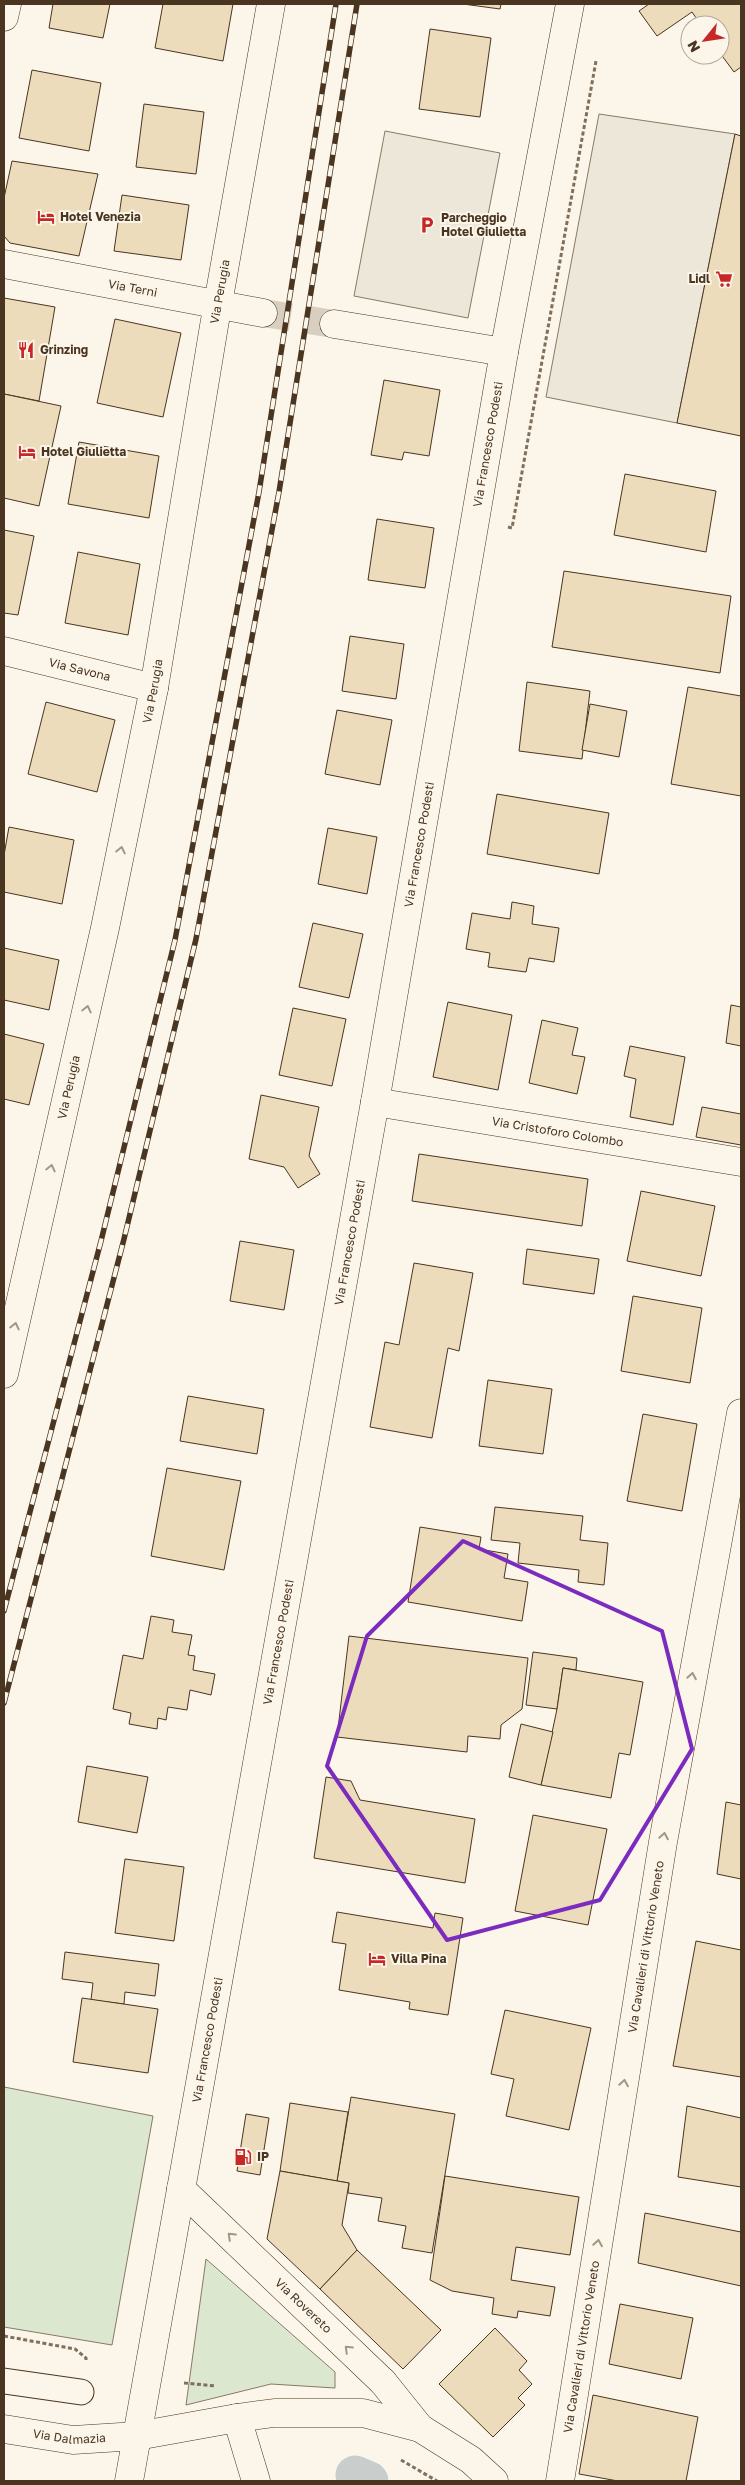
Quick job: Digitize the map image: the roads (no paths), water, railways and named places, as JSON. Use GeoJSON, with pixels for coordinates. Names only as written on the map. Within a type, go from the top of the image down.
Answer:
{"type":"FeatureCollection","features":[{"type":"Feature","properties":{"kind":"street"},"geometry":{"type":"LineString","coordinates":[[4,17],[7,4]]}},
{"type":"Feature","properties":{"kind":"street","name":"Via Perugia"},"geometry":{"type":"LineString","coordinates":[[4,1368],[105,928],[154,688],[271,4]]}},
{"type":"Feature","properties":{"kind":"street","name":"Via Francesco Podesti"},"geometry":{"type":"LineString","coordinates":[[129,2481],[375,1102],[504,352],[570,4]]}},
{"type":"Feature","properties":{"kind":"street","name":"Via Terni"},"geometry":{"type":"LineString","coordinates":[[4,264],[263,313]]}},
{"type":"Feature","properties":{"kind":"street"},"geometry":{"type":"LineString","coordinates":[[334,324],[504,352]]}},
{"type":"Feature","properties":{"kind":"street","name":"Via Savona"},"geometry":{"type":"LineString","coordinates":[[4,651],[154,688]]}},
{"type":"Feature","properties":{"kind":"street","name":"Via Cristoforo Colombo"},"geometry":{"type":"LineString","coordinates":[[375,1102],[741,1162]]}},
{"type":"Feature","properties":{"kind":"street","name":"Via Cavalieri di Vittorio Veneto"},"geometry":{"type":"LineString","coordinates":[[560,2481],[664,1832],[741,1413]]}},
{"type":"Feature","properties":{"kind":"street","name":"Via Rovereto"},"geometry":{"type":"LineString","coordinates":[[181,2189],[383,2382],[420,2428]]}},
{"type":"Feature","properties":{"kind":"street"},"geometry":{"type":"LineString","coordinates":[[4,2382],[81,2392]]}},
{"type":"Feature","properties":{"kind":"street","name":"Via Rovereto"},"geometry":{"type":"LineString","coordinates":[[137,2436],[238,2418],[274,2414],[363,2413],[420,2428],[471,2460],[494,2481]]}},
{"type":"Feature","properties":{"kind":"street"},"geometry":{"type":"LineString","coordinates":[[238,2418],[256,2481]]}},
{"type":"Feature","properties":{"kind":"street","name":"Via Dalmazia"},"geometry":{"type":"LineString","coordinates":[[4,2429],[73,2440],[137,2436]]}},
{"type":"Feature","properties":{"kind":"waterway"},"geometry":{"type":"LineString","coordinates":[[355,2475],[369,2481]]}},
{"type":"Feature","properties":{"kind":"tunnel"},"geometry":{"type":"LineString","coordinates":[[263,313],[334,324]]}},
{"type":"Feature","properties":{"kind":"railway"},"geometry":{"type":"LineString","coordinates":[[4,1611],[101,1241],[175,940],[259,492],[336,4]]}},
{"type":"Feature","properties":{"kind":"railway"},"geometry":{"type":"LineString","coordinates":[[4,1703],[124,1239],[196,939],[279,492],[357,4]]}},
{"type":"Feature","properties":{"kind":"place","name":"Hotel Venezia"},"geometry":{"type":"Point","coordinates":[46,217]}},
{"type":"Feature","properties":{"kind":"place","name":"Parcheggio Hotel Giulietta"},"geometry":{"type":"Point","coordinates":[427,225]}},
{"type":"Feature","properties":{"kind":"place","name":"Lidl"},"geometry":{"type":"Point","coordinates":[724,279]}},
{"type":"Feature","properties":{"kind":"place","name":"Grinzing"},"geometry":{"type":"Point","coordinates":[26,350]}},
{"type":"Feature","properties":{"kind":"place","name":"Hotel Giulietta"},"geometry":{"type":"Point","coordinates":[27,452]}},
{"type":"Feature","properties":{"kind":"place","name":"Villa Pina"},"geometry":{"type":"Point","coordinates":[377,1959]}},
{"type":"Feature","properties":{"kind":"place","name":"IP"},"geometry":{"type":"Point","coordinates":[243,2157]}}]}
